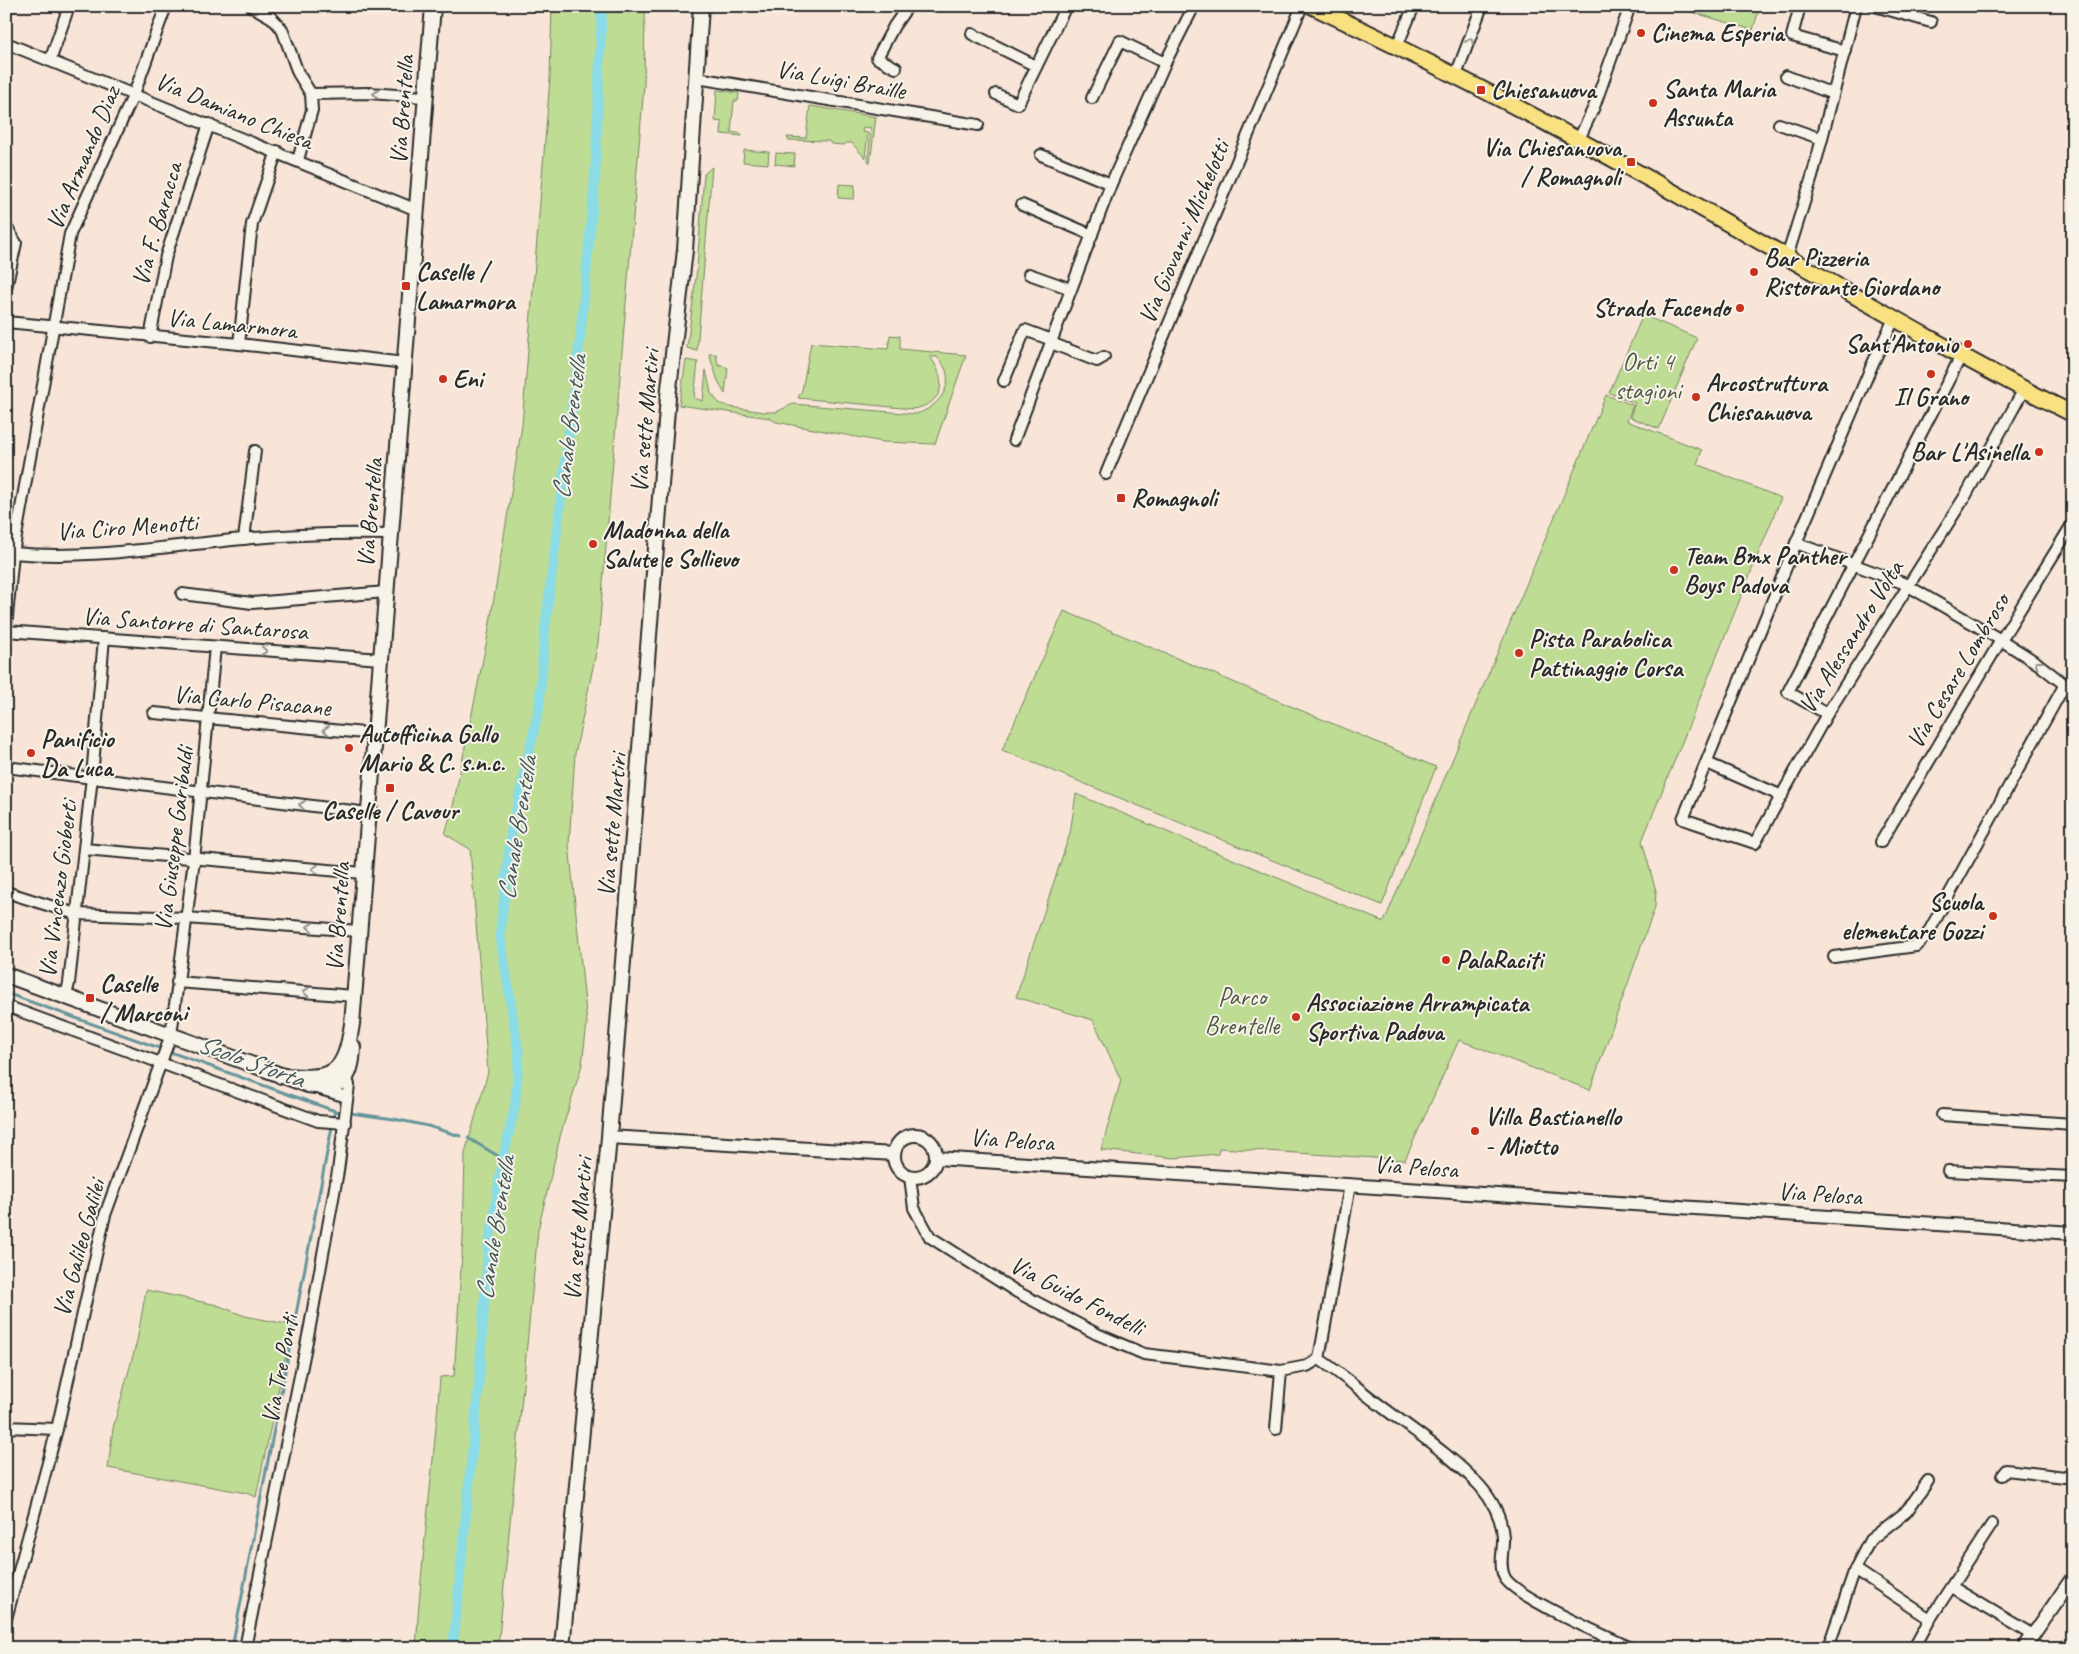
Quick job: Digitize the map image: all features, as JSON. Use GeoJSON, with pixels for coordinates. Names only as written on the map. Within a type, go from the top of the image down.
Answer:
{"type":"FeatureCollection","features":[{"type":"Feature","properties":{"kind":"main road","name":"Via Brentella"},"geometry":{"type":"LineString","coordinates":[[352,1024],[417,210],[424,97],[433,6]]}},
{"type":"Feature","properties":{"kind":"main road","name":"Via sette Martiri"},"geometry":{"type":"LineString","coordinates":[[562,1648],[609,1137],[667,406],[684,250],[702,6]]}},
{"type":"Feature","properties":{"kind":"main road"},"geometry":{"type":"LineString","coordinates":[[1312,6],[1456,75],[1641,174],[1894,319],[2024,390],[2073,414]]}},
{"type":"Feature","properties":{"kind":"main road"},"geometry":{"type":"LineString","coordinates":[[6,975],[66,996],[170,1038],[308,1086],[324,1088],[334,1086],[346,1078],[351,1071],[353,1060],[352,1024]]}},
{"type":"Feature","properties":{"kind":"main road"},"geometry":{"type":"LineString","coordinates":[[281,1076],[316,1076],[326,1074],[338,1068],[344,1060],[352,1024]]}},
{"type":"Feature","properties":{"kind":"street"},"geometry":{"type":"LineString","coordinates":[[50,62],[70,6]]}},
{"type":"Feature","properties":{"kind":"street","name":"Via Armando Diaz"},"geometry":{"type":"LineString","coordinates":[[6,627],[13,553],[70,234],[134,94],[166,6]]}},
{"type":"Feature","properties":{"kind":"street"},"geometry":{"type":"LineString","coordinates":[[251,6],[272,18],[282,29],[298,73],[312,94],[312,110],[298,160]]}},
{"type":"Feature","properties":{"kind":"street"},"geometry":{"type":"LineString","coordinates":[[896,68],[877,58],[894,26],[908,6]]}},
{"type":"Feature","properties":{"kind":"street"},"geometry":{"type":"LineString","coordinates":[[996,94],[1018,104],[1066,6]]}},
{"type":"Feature","properties":{"kind":"street"},"geometry":{"type":"LineString","coordinates":[[1014,440],[1111,184],[1165,63],[1194,6]]}},
{"type":"Feature","properties":{"kind":"street","name":"Via Giovanni Michelotti"},"geometry":{"type":"LineString","coordinates":[[1106,474],[1302,6]]}},
{"type":"Feature","properties":{"kind":"street"},"geometry":{"type":"LineString","coordinates":[[1397,46],[1414,6]]}},
{"type":"Feature","properties":{"kind":"street"},"geometry":{"type":"LineString","coordinates":[[1456,75],[1482,6]]}},
{"type":"Feature","properties":{"kind":"street"},"geometry":{"type":"LineString","coordinates":[[1578,141],[1597,98],[1630,6]]}},
{"type":"Feature","properties":{"kind":"street"},"geometry":{"type":"LineString","coordinates":[[1800,6],[1792,36],[1844,51]]}},
{"type":"Feature","properties":{"kind":"street"},"geometry":{"type":"LineString","coordinates":[[1787,257],[1812,177],[1856,6]]}},
{"type":"Feature","properties":{"kind":"street"},"geometry":{"type":"LineString","coordinates":[[1874,6],[1931,22]]}},
{"type":"Feature","properties":{"kind":"street"},"geometry":{"type":"LineString","coordinates":[[972,34],[1036,66]]}},
{"type":"Feature","properties":{"kind":"street"},"geometry":{"type":"LineString","coordinates":[[1092,98],[1120,41],[1165,63]]}},
{"type":"Feature","properties":{"kind":"street","name":"Via Damiano Chiesa"},"geometry":{"type":"LineString","coordinates":[[6,43],[277,151],[417,210]]}},
{"type":"Feature","properties":{"kind":"street"},"geometry":{"type":"LineString","coordinates":[[1786,76],[1833,94]]}},
{"type":"Feature","properties":{"kind":"street","name":"Via Luigi Braille"},"geometry":{"type":"LineString","coordinates":[[696,78],[978,125]]}},
{"type":"Feature","properties":{"kind":"street"},"geometry":{"type":"LineString","coordinates":[[312,94],[369,93],[424,97]]}},
{"type":"Feature","properties":{"kind":"street","name":"Via F. Baracca"},"geometry":{"type":"LineString","coordinates":[[150,337],[166,256],[209,124]]}},
{"type":"Feature","properties":{"kind":"street"},"geometry":{"type":"LineString","coordinates":[[1779,124],[1822,139]]}},
{"type":"Feature","properties":{"kind":"street"},"geometry":{"type":"LineString","coordinates":[[239,344],[252,224],[277,151]]}},
{"type":"Feature","properties":{"kind":"street"},"geometry":{"type":"LineString","coordinates":[[1041,155],[1111,184]]}},
{"type":"Feature","properties":{"kind":"street"},"geometry":{"type":"LineString","coordinates":[[1022,205],[1092,235]]}},
{"type":"Feature","properties":{"kind":"street"},"geometry":{"type":"LineString","coordinates":[[6,229],[10,230],[16,243],[6,288]]}},
{"type":"Feature","properties":{"kind":"street"},"geometry":{"type":"LineString","coordinates":[[1030,274],[1071,289]]}},
{"type":"Feature","properties":{"kind":"street"},"geometry":{"type":"LineString","coordinates":[[1782,796],[1707,763],[1796,543],[1873,363],[1894,319]]}},
{"type":"Feature","properties":{"kind":"street","name":"Via Lamarmora"},"geometry":{"type":"LineString","coordinates":[[6,322],[239,344],[405,363]]}},
{"type":"Feature","properties":{"kind":"street"},"geometry":{"type":"LineString","coordinates":[[1004,381],[1025,330],[1097,361],[1104,357]]}},
{"type":"Feature","properties":{"kind":"street"},"geometry":{"type":"LineString","coordinates":[[1827,714],[1788,692],[1961,356]]}},
{"type":"Feature","properties":{"kind":"street","name":"Via Alessandro Volta"},"geometry":{"type":"LineString","coordinates":[[1707,763],[1683,819],[1755,843],[1827,714],[1966,496],[2024,390]]}},
{"type":"Feature","properties":{"kind":"street"},"geometry":{"type":"LineString","coordinates":[[244,539],[255,451]]}},
{"type":"Feature","properties":{"kind":"street","name":"Via Cesare Lombroso"},"geometry":{"type":"LineString","coordinates":[[1881,842],[2073,523]]}},
{"type":"Feature","properties":{"kind":"street","name":"Via Ciro Menotti"},"geometry":{"type":"LineString","coordinates":[[13,553],[96,555],[244,539],[337,532],[391,534]]}},
{"type":"Feature","properties":{"kind":"street"},"geometry":{"type":"LineString","coordinates":[[1796,543],[1908,585],[2037,663],[2068,689],[1926,935],[1916,946],[1834,957]]}},
{"type":"Feature","properties":{"kind":"street"},"geometry":{"type":"LineString","coordinates":[[182,594],[252,603],[386,592]]}},
{"type":"Feature","properties":{"kind":"street","name":"Via Santorre di Santarosa"},"geometry":{"type":"LineString","coordinates":[[6,631],[381,659]]}},
{"type":"Feature","properties":{"kind":"street","name":"Via Vincenzo Gioberti"},"geometry":{"type":"LineString","coordinates":[[66,996],[92,777],[104,638]]}},
{"type":"Feature","properties":{"kind":"street","name":"Via Giuseppe Garibaldi"},"geometry":{"type":"LineString","coordinates":[[170,1038],[194,860],[215,647]]}},
{"type":"Feature","properties":{"kind":"street","name":"Via Carlo Pisacane"},"geometry":{"type":"LineString","coordinates":[[154,713],[209,720],[375,734]]}},
{"type":"Feature","properties":{"kind":"street"},"geometry":{"type":"LineString","coordinates":[[6,767],[368,813]]}},
{"type":"Feature","properties":{"kind":"street"},"geometry":{"type":"LineString","coordinates":[[84,850],[363,873]]}},
{"type":"Feature","properties":{"kind":"street"},"geometry":{"type":"LineString","coordinates":[[6,892],[76,914],[186,918],[359,931]]}},
{"type":"Feature","properties":{"kind":"street"},"geometry":{"type":"LineString","coordinates":[[177,982],[354,996]]}},
{"type":"Feature","properties":{"kind":"street"},"geometry":{"type":"LineString","coordinates":[[6,1006],[318,1121],[343,1121]]}},
{"type":"Feature","properties":{"kind":"street","name":"Via Galileo Galilei"},"geometry":{"type":"LineString","coordinates":[[57,1429],[105,1215],[170,1038]]}},
{"type":"Feature","properties":{"kind":"street"},"geometry":{"type":"LineString","coordinates":[[308,1086],[347,1102],[348,1085],[343,1067],[344,1060]]}},
{"type":"Feature","properties":{"kind":"street"},"geometry":{"type":"LineString","coordinates":[[326,1074],[342,1075],[346,1078]]}},
{"type":"Feature","properties":{"kind":"street","name":"Via Tre Ponti"},"geometry":{"type":"LineString","coordinates":[[245,1648],[310,1326],[347,1102]]}},
{"type":"Feature","properties":{"kind":"street"},"geometry":{"type":"LineString","coordinates":[[1942,1115],[2073,1124]]}},
{"type":"Feature","properties":{"kind":"street","name":"Via Pelosa"},"geometry":{"type":"LineString","coordinates":[[894,1154],[900,1142],[907,1137],[916,1136],[929,1141],[934,1149],[936,1158],[932,1168],[923,1176],[910,1177]]}},
{"type":"Feature","properties":{"kind":"street"},"geometry":{"type":"LineString","coordinates":[[609,1137],[894,1154],[899,1170],[910,1177]]}},
{"type":"Feature","properties":{"kind":"street","name":"Via Pelosa"},"geometry":{"type":"LineString","coordinates":[[936,1158],[2073,1233]]}},
{"type":"Feature","properties":{"kind":"street"},"geometry":{"type":"LineString","coordinates":[[1948,1171],[2073,1177]]}},
{"type":"Feature","properties":{"kind":"street","name":"Via Guido Fondelli"},"geometry":{"type":"LineString","coordinates":[[910,1177],[914,1208],[930,1237],[1016,1292],[1097,1334],[1144,1354],[1281,1371],[1307,1366],[1319,1359]]}},
{"type":"Feature","properties":{"kind":"street"},"geometry":{"type":"LineString","coordinates":[[1350,1186],[1319,1359],[1441,1451],[1480,1486],[1495,1506],[1500,1521],[1503,1537],[1503,1570],[1507,1581],[1538,1602],[1582,1626],[1631,1648]]}},
{"type":"Feature","properties":{"kind":"street"},"geometry":{"type":"LineString","coordinates":[[1276,1429],[1281,1371]]}},
{"type":"Feature","properties":{"kind":"street"},"geometry":{"type":"LineString","coordinates":[[6,1427],[57,1429],[6,1620]]}},
{"type":"Feature","properties":{"kind":"street"},"geometry":{"type":"LineString","coordinates":[[2002,1476],[2006,1470],[2073,1478]]}},
{"type":"Feature","properties":{"kind":"street"},"geometry":{"type":"LineString","coordinates":[[1828,1648],[1855,1569],[1870,1540],[1907,1511],[1928,1481]]}},
{"type":"Feature","properties":{"kind":"street"},"geometry":{"type":"LineString","coordinates":[[1914,1648],[1930,1619],[1992,1524]]}},
{"type":"Feature","properties":{"kind":"street"},"geometry":{"type":"LineString","coordinates":[[1855,1569],[1930,1619]]}},
{"type":"Feature","properties":{"kind":"street"},"geometry":{"type":"LineString","coordinates":[[2024,1648],[2073,1577]]}},
{"type":"Feature","properties":{"kind":"street"},"geometry":{"type":"LineString","coordinates":[[1952,1587],[2033,1635]]}},
{"type":"Feature","properties":{"kind":"green space"},"geometry":{"type":"Polygon","coordinates":[[[552,6],[645,6],[644,85],[598,643],[575,754],[569,844],[587,1023],[582,1065],[561,1133],[538,1230],[498,1648],[416,1648],[440,1377],[454,1376],[463,1238],[465,1153],[488,1072],[470,849],[445,834],[453,806],[488,635],[522,425],[550,78],[552,6]]]}},
{"type":"Feature","properties":{"kind":"green space"},"geometry":{"type":"Polygon","coordinates":[[[1671,6],[1760,6],[1753,30],[1671,6]]]}},
{"type":"Feature","properties":{"kind":"green space"},"geometry":{"type":"Polygon","coordinates":[[[717,90],[739,93],[738,101],[734,101],[731,132],[742,134],[742,136],[721,134],[722,122],[715,121],[717,90]]]}},
{"type":"Feature","properties":{"kind":"green space"},"geometry":{"type":"Polygon","coordinates":[[[810,106],[876,117],[870,163],[868,161],[871,128],[863,127],[862,132],[868,133],[865,158],[852,143],[844,145],[831,144],[829,141],[788,140],[787,137],[806,138],[810,106]]]}},
{"type":"Feature","properties":{"kind":"green space"},"geometry":{"type":"Polygon","coordinates":[[[744,150],[769,152],[768,164],[743,162],[744,150]]]}},
{"type":"Feature","properties":{"kind":"green space"},"geometry":{"type":"Polygon","coordinates":[[[776,153],[795,154],[794,166],[775,164],[776,153]]]}},
{"type":"Feature","properties":{"kind":"green space"},"geometry":{"type":"Polygon","coordinates":[[[712,167],[697,351],[687,348],[697,269],[704,174],[712,167]]]}},
{"type":"Feature","properties":{"kind":"green space"},"geometry":{"type":"Polygon","coordinates":[[[839,184],[855,185],[854,199],[838,198],[839,184]]]}},
{"type":"Feature","properties":{"kind":"green space","name":"Orti 4 stagioni"},"geometry":{"type":"Polygon","coordinates":[[[1643,315],[1697,338],[1659,429],[1630,417],[1635,403],[1609,393],[1643,315]]]}},
{"type":"Feature","properties":{"kind":"green space"},"geometry":{"type":"Polygon","coordinates":[[[890,335],[900,336],[900,349],[966,355],[935,444],[883,442],[776,422],[770,418],[679,405],[686,360],[698,362],[694,398],[703,401],[706,370],[711,393],[719,403],[730,407],[776,412],[793,404],[916,414],[940,399],[947,383],[944,365],[937,357],[930,357],[939,374],[940,390],[931,402],[913,409],[798,398],[802,390],[811,343],[888,349],[890,335]]]}},
{"type":"Feature","properties":{"kind":"green space"},"geometry":{"type":"Polygon","coordinates":[[[709,354],[716,354],[718,365],[728,368],[725,394],[718,381],[709,354]]]}},
{"type":"Feature","properties":{"kind":"green space","name":"Parco Brentelle"},"geometry":{"type":"Polygon","coordinates":[[[1606,395],[1633,405],[1627,421],[1702,450],[1697,464],[1781,498],[1642,841],[1656,891],[1655,907],[1590,1090],[1459,1040],[1405,1160],[1219,1148],[1218,1154],[1174,1158],[1101,1150],[1121,1080],[1093,1020],[1016,997],[1070,833],[1076,794],[1384,922],[1606,395]]]}},
{"type":"Feature","properties":{"kind":"green space"},"geometry":{"type":"Polygon","coordinates":[[[1064,611],[1436,767],[1382,905],[1002,750],[1064,611]]]}},
{"type":"Feature","properties":{"kind":"green space"},"geometry":{"type":"Polygon","coordinates":[[[146,1290],[217,1305],[245,1316],[292,1325],[256,1497],[246,1493],[108,1468],[113,1428],[137,1341],[146,1290]]]}},
{"type":"Feature","properties":{"kind":"waterway","name":"Canale Brentella"},"geometry":{"type":"LineString","coordinates":[[453,1648],[479,1382],[488,1249],[503,1159],[515,1106],[519,1055],[500,935],[511,833],[539,708],[545,630],[580,339],[595,179],[602,6]]}},
{"type":"Feature","properties":{"kind":"waterway","name":"Scolo Storta"},"geometry":{"type":"LineString","coordinates":[[6,993],[335,1111],[394,1119],[428,1126],[460,1136]]}},
{"type":"Feature","properties":{"kind":"waterway"},"geometry":{"type":"LineString","coordinates":[[232,1648],[335,1111]]}},
{"type":"Feature","properties":{"kind":"waterway","name":"Scolo Storta"},"geometry":{"type":"LineString","coordinates":[[468,1138],[503,1159]]}},
{"type":"Feature","properties":{"kind":"place","name":"Cinema Esperia"},"geometry":{"type":"Point","coordinates":[1641,33]}},
{"type":"Feature","properties":{"kind":"place","name":"Chiesanuova"},"geometry":{"type":"Point","coordinates":[1481,90]}},
{"type":"Feature","properties":{"kind":"place","name":"Santa Maria Assunta"},"geometry":{"type":"Point","coordinates":[1653,103]}},
{"type":"Feature","properties":{"kind":"place","name":"Via Chiesanuova / Romagnoli"},"geometry":{"type":"Point","coordinates":[1631,162]}},
{"type":"Feature","properties":{"kind":"place","name":"Bar Pizzeria Ristorante Giordano"},"geometry":{"type":"Point","coordinates":[1754,272]}},
{"type":"Feature","properties":{"kind":"place","name":"Caselle / Lamarmora"},"geometry":{"type":"Point","coordinates":[406,286]}},
{"type":"Feature","properties":{"kind":"place","name":"Strada Facendo"},"geometry":{"type":"Point","coordinates":[1740,308]}},
{"type":"Feature","properties":{"kind":"place","name":"Sant'Antonio"},"geometry":{"type":"Point","coordinates":[1968,344]}},
{"type":"Feature","properties":{"kind":"place","name":"Il Grano"},"geometry":{"type":"Point","coordinates":[1931,374]}},
{"type":"Feature","properties":{"kind":"place","name":"Eni"},"geometry":{"type":"Point","coordinates":[443,379]}},
{"type":"Feature","properties":{"kind":"place","name":"Arcostruttura Chiesanuova"},"geometry":{"type":"Point","coordinates":[1696,397]}},
{"type":"Feature","properties":{"kind":"place","name":"Bar L'Asinella"},"geometry":{"type":"Point","coordinates":[2039,452]}},
{"type":"Feature","properties":{"kind":"place","name":"Romagnoli"},"geometry":{"type":"Point","coordinates":[1121,498]}},
{"type":"Feature","properties":{"kind":"place","name":"Madonna della Salute e Sollievo"},"geometry":{"type":"Point","coordinates":[593,544]}},
{"type":"Feature","properties":{"kind":"place","name":"Team Bmx Panther Boys Padova"},"geometry":{"type":"Point","coordinates":[1674,570]}},
{"type":"Feature","properties":{"kind":"place","name":"Pista Parabolica Pattinaggio Corsa"},"geometry":{"type":"Point","coordinates":[1519,653]}},
{"type":"Feature","properties":{"kind":"place","name":"Autofficina Gallo Mario & C. s.n.c."},"geometry":{"type":"Point","coordinates":[349,748]}},
{"type":"Feature","properties":{"kind":"place","name":"Panificio Da Luca"},"geometry":{"type":"Point","coordinates":[31,753]}},
{"type":"Feature","properties":{"kind":"place","name":"Caselle / Cavour"},"geometry":{"type":"Point","coordinates":[390,788]}},
{"type":"Feature","properties":{"kind":"place","name":"Scuola elementare Gozzi"},"geometry":{"type":"Point","coordinates":[1993,916]}},
{"type":"Feature","properties":{"kind":"place","name":"PalaRaciti"},"geometry":{"type":"Point","coordinates":[1446,960]}},
{"type":"Feature","properties":{"kind":"place","name":"Caselle / Marconi"},"geometry":{"type":"Point","coordinates":[90,998]}},
{"type":"Feature","properties":{"kind":"place","name":"Associazione Arrampicata Sportiva Padova"},"geometry":{"type":"Point","coordinates":[1296,1017]}},
{"type":"Feature","properties":{"kind":"place","name":"Villa Bastianello - Miotto"},"geometry":{"type":"Point","coordinates":[1475,1131]}}]}
